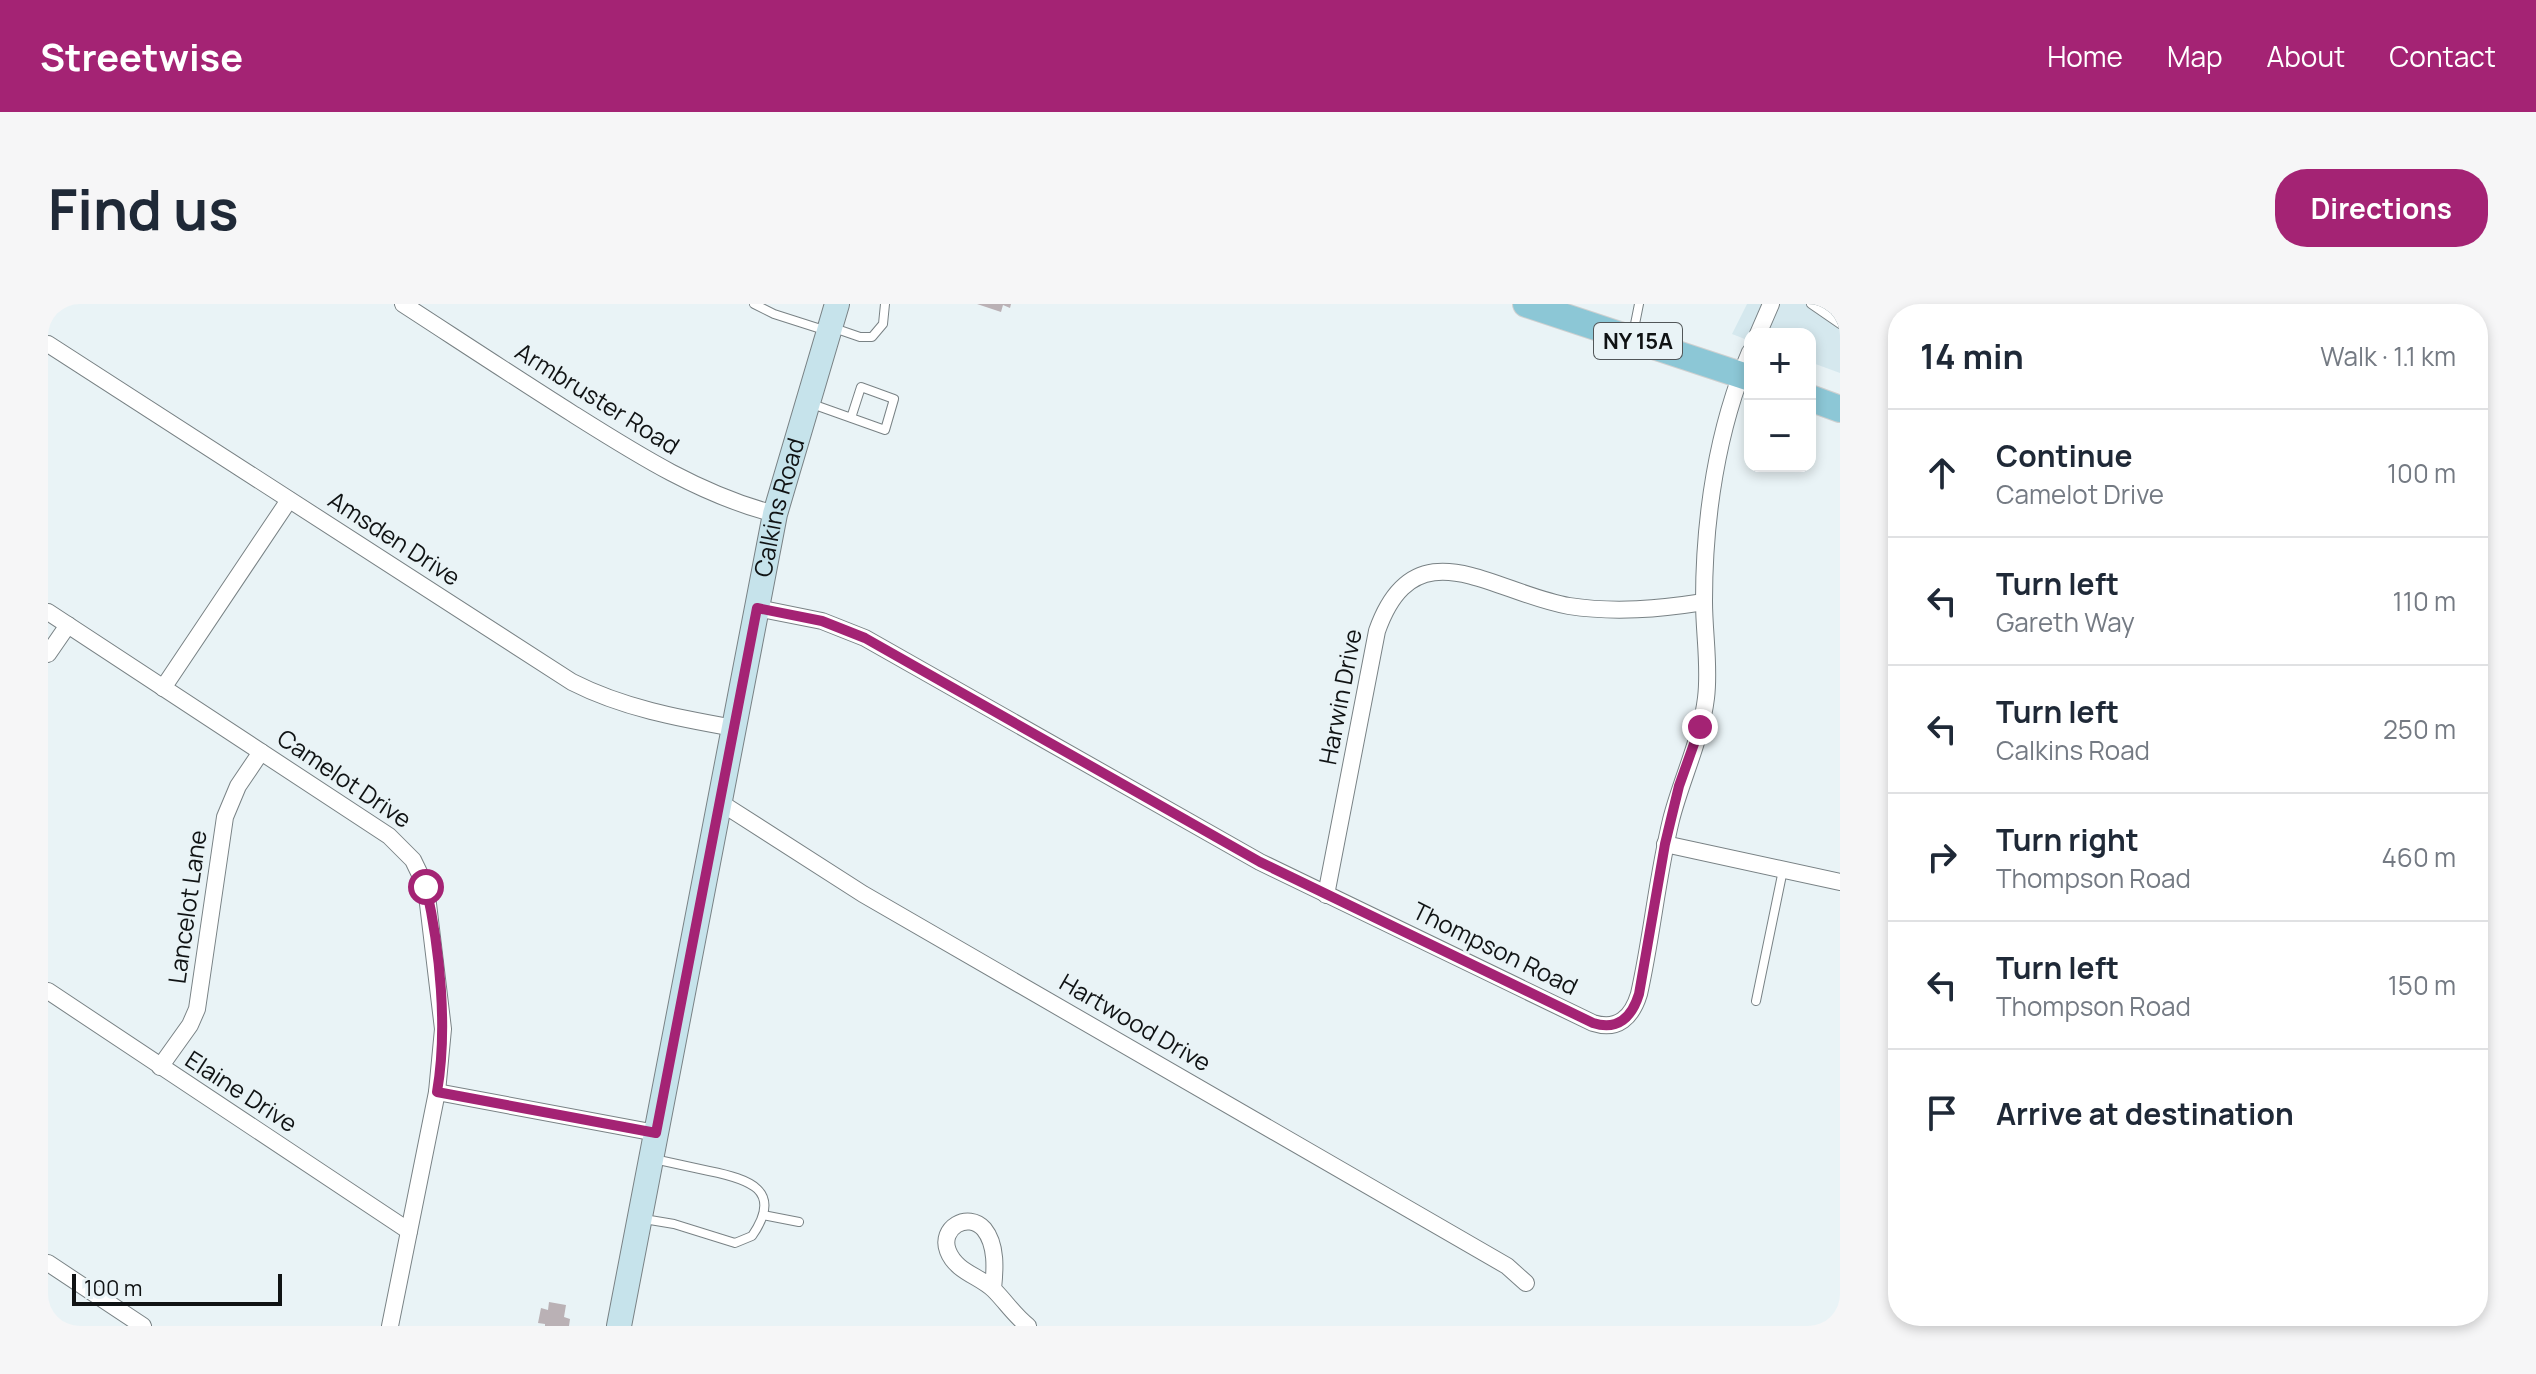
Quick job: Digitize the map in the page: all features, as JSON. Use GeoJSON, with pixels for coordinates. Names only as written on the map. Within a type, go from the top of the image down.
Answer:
{"type":"FeatureCollection","features":[{"type":"Feature","properties":{"kind":"main road","name":"NY 15A"},"geometry":{"type":"LineString","coordinates":[[1526,304],[1633,339],[1744,367]]}},
{"type":"Feature","properties":{"kind":"main road","name":"Calkins Road"},"geometry":{"type":"LineString","coordinates":[[619,1326],[775,514],[832,321]]}},
{"type":"Feature","properties":{"kind":"main road"},"geometry":{"type":"LineString","coordinates":[[1815,400],[1840,409]]}},
{"type":"Feature","properties":{"kind":"street","name":"Armbruster Road"},"geometry":{"type":"LineString","coordinates":[[403,304],[576,416],[683,480],[738,505],[775,514]]}},
{"type":"Feature","properties":{"kind":"street"},"geometry":{"type":"LineString","coordinates":[[1761,328],[1771,304]]}},
{"type":"Feature","properties":{"kind":"street","name":"Amsden Drive"},"geometry":{"type":"LineString","coordinates":[[48,344],[572,682],[595,694],[645,710],[734,728]]}},
{"type":"Feature","properties":{"kind":"street","name":"Thompson Road"},"geometry":{"type":"LineString","coordinates":[[757,608],[822,621],[865,638],[1260,862],[1593,1023],[1615,1025],[1630,1016],[1639,994],[1665,844],[1679,786],[1706,703],[1708,682],[1704,602],[1716,462],[1744,377]]}},
{"type":"Feature","properties":{"kind":"street"},"geometry":{"type":"LineString","coordinates":[[163,688],[289,500]]}},
{"type":"Feature","properties":{"kind":"street","name":"Harwin Drive"},"geometry":{"type":"LineString","coordinates":[[1326,895],[1377,631],[1385,607],[1397,590],[1411,579],[1428,572],[1447,571],[1469,575],[1544,600],[1607,610],[1655,610],[1704,602]]}},
{"type":"Feature","properties":{"kind":"street","name":"Camelot Drive"},"geometry":{"type":"LineString","coordinates":[[48,612],[389,836],[413,860],[421,873],[428,898],[442,1010],[442,1050],[437,1092],[390,1326]]}},
{"type":"Feature","properties":{"kind":"street"},"geometry":{"type":"LineString","coordinates":[[48,654],[68,625]]}},
{"type":"Feature","properties":{"kind":"street","name":"Lancelot Lane"},"geometry":{"type":"LineString","coordinates":[[160,1067],[184,1034],[197,1009],[225,817],[238,786],[261,752]]}},
{"type":"Feature","properties":{"kind":"street","name":"Hartwood Drive"},"geometry":{"type":"LineString","coordinates":[[721,803],[863,894],[1507,1266],[1526,1283]]}},
{"type":"Feature","properties":{"kind":"street"},"geometry":{"type":"LineString","coordinates":[[1665,844],[1839,878]]}},
{"type":"Feature","properties":{"kind":"street","name":"Elaine Drive"},"geometry":{"type":"LineString","coordinates":[[48,991],[409,1231]]}},
{"type":"Feature","properties":{"kind":"street"},"geometry":{"type":"LineString","coordinates":[[437,1092],[656,1133]]}},
{"type":"Feature","properties":{"kind":"street"},"geometry":{"type":"LineString","coordinates":[[48,1263],[143,1326]]}},
{"type":"Feature","properties":{"kind":"street"},"geometry":{"type":"LineString","coordinates":[[993,1289],[1028,1326]]}},
{"type":"Feature","properties":{"kind":"lane"},"geometry":{"type":"LineString","coordinates":[[754,304],[774,314],[832,321],[860,337],[872,337],[883,324],[885,304]]}},
{"type":"Feature","properties":{"kind":"lane"},"geometry":{"type":"LineString","coordinates":[[1633,339],[1639,304]]}},
{"type":"Feature","properties":{"kind":"lane"},"geometry":{"type":"LineString","coordinates":[[1811,304],[1840,324]]}},
{"type":"Feature","properties":{"kind":"lane"},"geometry":{"type":"LineString","coordinates":[[808,403],[885,430],[894,399],[861,387],[851,418]]}},
{"type":"Feature","properties":{"kind":"lane"},"geometry":{"type":"LineString","coordinates":[[1756,1001],[1783,869]]}},
{"type":"Feature","properties":{"kind":"lane"},"geometry":{"type":"LineString","coordinates":[[639,1219],[674,1224],[735,1243],[752,1236],[763,1215],[765,1201],[755,1184],[737,1177],[651,1158]]}},
{"type":"Feature","properties":{"kind":"lane"},"geometry":{"type":"LineString","coordinates":[[763,1215],[799,1222]]}},
{"type":"Feature","properties":{"kind":"shaded area"},"geometry":{"type":"Polygon","coordinates":[[[1747,304],[1840,304],[1840,373],[1816,364],[1816,328],[1744,328],[1744,339],[1732,334],[1747,304]]]}},
{"type":"Feature","properties":{"kind":"building"},"geometry":{"type":"Polygon","coordinates":[[[977,304],[1011,304],[1010,308],[1003,305],[1001,312],[977,304]]]}},
{"type":"Feature","properties":{"kind":"building"},"geometry":{"type":"Polygon","coordinates":[[[549,1302],[566,1305],[564,1317],[570,1319],[569,1326],[538,1323],[541,1308],[548,1310],[549,1302]]]}},
{"type":"Feature","properties":{"kind":"route"},"geometry":{"type":"LineString","coordinates":[[426,887],[442,1010],[442,1050],[437,1092],[656,1133],[757,608],[822,621],[865,638],[1260,862],[1593,1023],[1615,1025],[1630,1016],[1639,994],[1665,844],[1679,786],[1700,727]]}}]}
